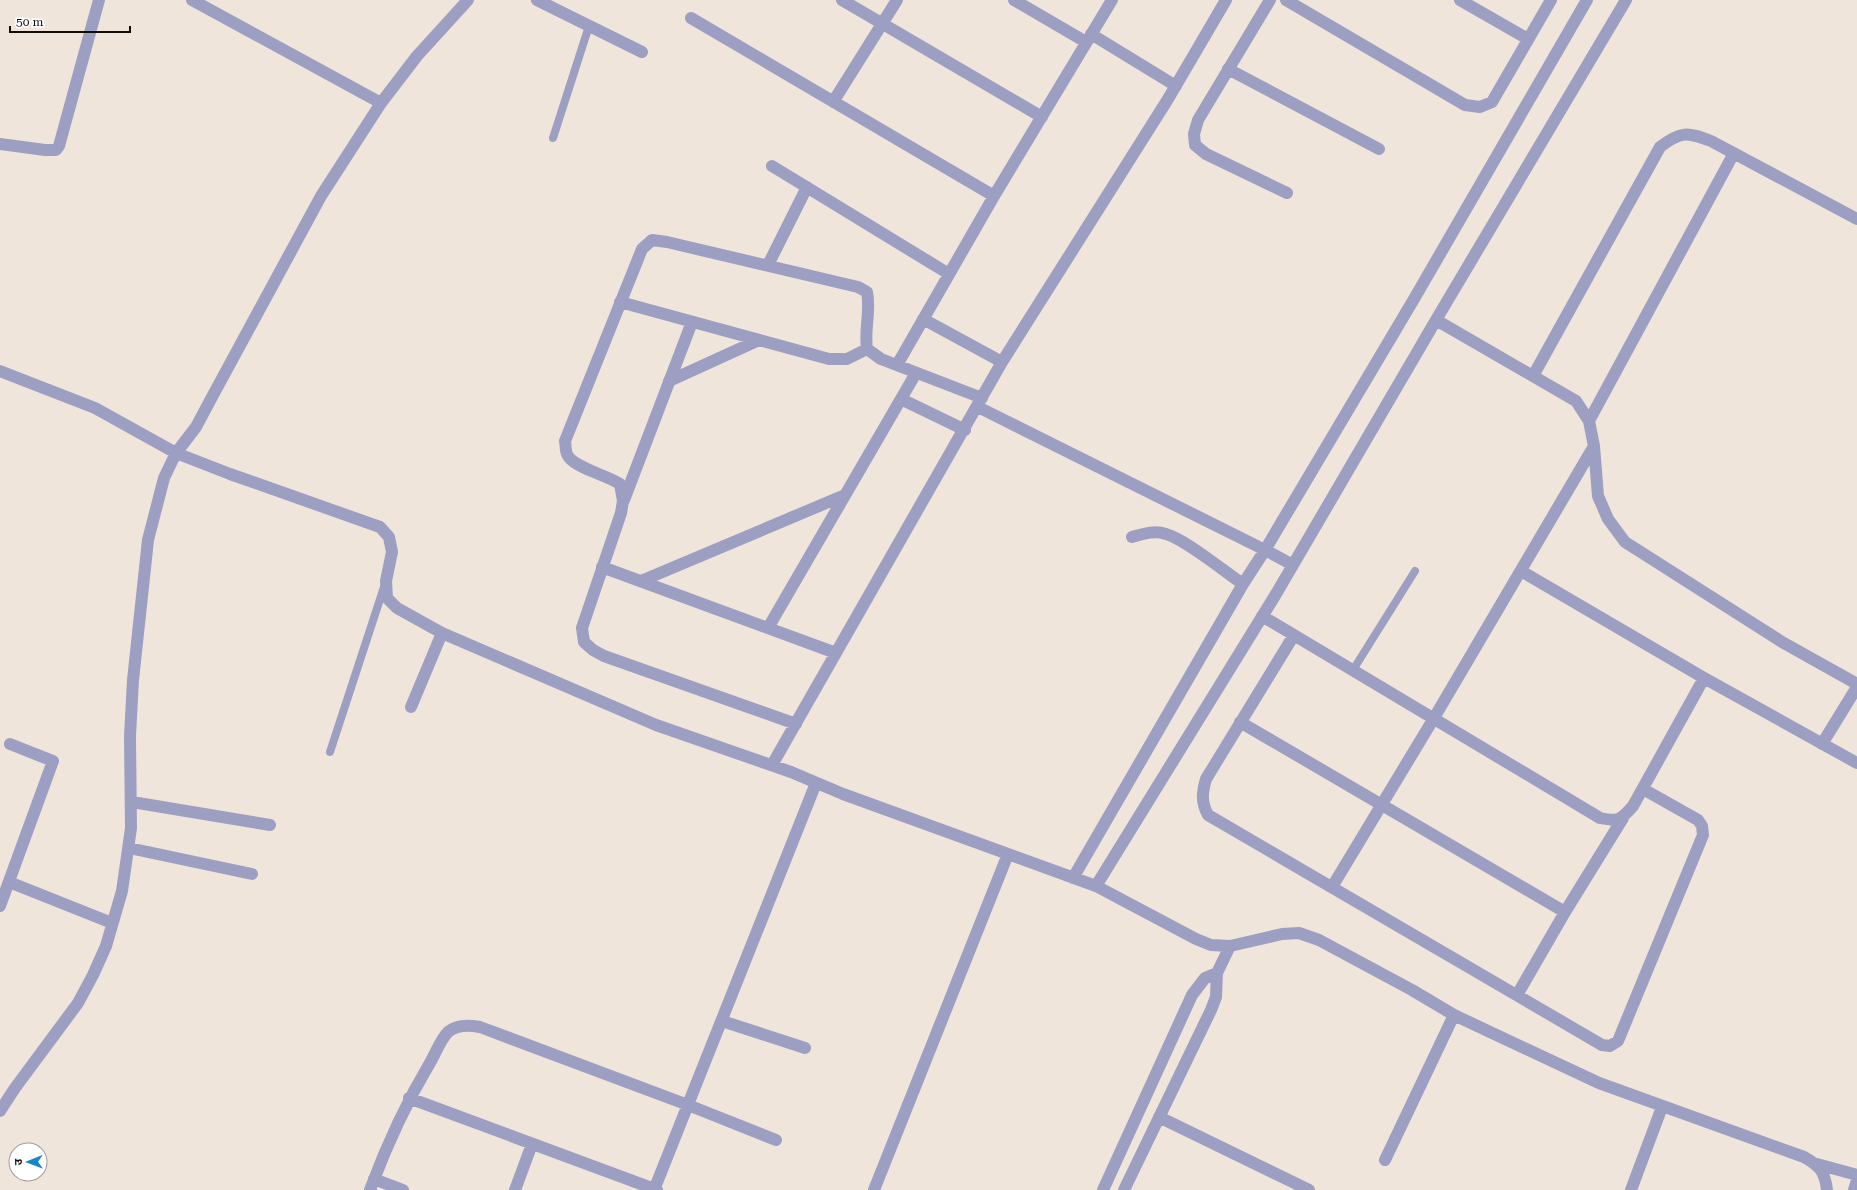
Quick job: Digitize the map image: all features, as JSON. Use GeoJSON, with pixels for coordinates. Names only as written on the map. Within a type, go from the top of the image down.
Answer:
{"type":"FeatureCollection","features":[{"type":"Feature","properties":{"kind":"street"},"geometry":{"type":"LineString","coordinates":[[0,144],[45,150],[56,150],[59,146],[100,0]]}},
{"type":"Feature","properties":{"kind":"street"},"geometry":{"type":"LineString","coordinates":[[192,0],[381,103]]}},
{"type":"Feature","properties":{"kind":"street"},"geometry":{"type":"LineString","coordinates":[[537,0],[642,52]]}},
{"type":"Feature","properties":{"kind":"street"},"geometry":{"type":"LineString","coordinates":[[842,0],[1042,117]]}},
{"type":"Feature","properties":{"kind":"street"},"geometry":{"type":"LineString","coordinates":[[834,102],[897,0]]}},
{"type":"Feature","properties":{"kind":"street"},"geometry":{"type":"LineString","coordinates":[[1014,0],[1089,38],[1176,86]]}},
{"type":"Feature","properties":{"kind":"street"},"geometry":{"type":"LineString","coordinates":[[898,365],[994,196],[1112,0]]}},
{"type":"Feature","properties":{"kind":"street"},"geometry":{"type":"LineString","coordinates":[[772,766],[965,430],[1002,362],[1176,86],[1226,0]]}},
{"type":"Feature","properties":{"kind":"street"},"geometry":{"type":"LineString","coordinates":[[1270,0],[1198,120],[1194,134],[1195,145],[1206,154],[1286,193]]}},
{"type":"Feature","properties":{"kind":"street"},"geometry":{"type":"LineString","coordinates":[[1286,0],[1465,105],[1480,108],[1492,102],[1551,0]]}},
{"type":"Feature","properties":{"kind":"street"},"geometry":{"type":"LineString","coordinates":[[1460,0],[1528,39]]}},
{"type":"Feature","properties":{"kind":"street"},"geometry":{"type":"LineString","coordinates":[[1073,878],[1243,584],[1266,550],[1414,299],[1587,0]]}},
{"type":"Feature","properties":{"kind":"street"},"geometry":{"type":"LineString","coordinates":[[1096,886],[1262,616],[1626,0]]}},
{"type":"Feature","properties":{"kind":"street"},"geometry":{"type":"LineString","coordinates":[[0,1111],[15,1088],[78,1003],[106,946],[122,891],[129,848],[132,802],[131,705],[148,540],[164,478],[176,453],[196,426],[321,196],[381,103],[417,56],[462,2]]}},
{"type":"Feature","properties":{"kind":"street"},"geometry":{"type":"LineString","coordinates":[[691,18],[994,196]]}},
{"type":"Feature","properties":{"kind":"street"},"geometry":{"type":"LineString","coordinates":[[1228,69],[1379,149]]}},
{"type":"Feature","properties":{"kind":"street"},"geometry":{"type":"LineString","coordinates":[[1533,376],[1660,147],[1674,137],[1691,134],[1711,141],[1857,219]]}},
{"type":"Feature","properties":{"kind":"street"},"geometry":{"type":"LineString","coordinates":[[1589,421],[1734,153]]}},
{"type":"Feature","properties":{"kind":"street"},"geometry":{"type":"LineString","coordinates":[[772,166],[949,274]]}},
{"type":"Feature","properties":{"kind":"street"},"geometry":{"type":"LineString","coordinates":[[768,265],[807,187]]}},
{"type":"Feature","properties":{"kind":"street"},"geometry":{"type":"LineString","coordinates":[[623,501],[620,484],[610,477],[573,462],[567,455],[565,441],[642,249],[652,240],[768,265],[858,287],[866,292],[869,306],[865,336],[868,349],[881,359],[898,365],[980,402],[1266,550],[1292,565]]}},
{"type":"Feature","properties":{"kind":"street"},"geometry":{"type":"LineString","coordinates":[[620,302],[838,360],[847,359],[868,349]]}},
{"type":"Feature","properties":{"kind":"street"},"geometry":{"type":"LineString","coordinates":[[923,319],[1002,362]]}},
{"type":"Feature","properties":{"kind":"street"},"geometry":{"type":"LineString","coordinates":[[1436,320],[1576,402],[1589,421],[1594,446],[1598,496],[1608,520],[1625,542],[1782,642],[1857,684]]}},
{"type":"Feature","properties":{"kind":"street"},"geometry":{"type":"LineString","coordinates":[[692,322],[623,501],[582,628],[584,642],[592,650],[796,724]]}},
{"type":"Feature","properties":{"kind":"street"},"geometry":{"type":"LineString","coordinates":[[669,381],[759,340]]}},
{"type":"Feature","properties":{"kind":"street"},"geometry":{"type":"LineString","coordinates":[[768,628],[916,373]]}},
{"type":"Feature","properties":{"kind":"street"},"geometry":{"type":"LineString","coordinates":[[1,374],[96,408],[176,453],[380,527],[389,537],[392,552],[386,581],[388,598],[398,608],[442,633],[656,725],[772,766],[1096,886],[1196,940],[1211,945],[1230,946],[1282,934],[1299,933],[1319,940],[1454,1014],[1599,1083],[1662,1107],[1797,1154],[1817,1164],[1857,1174]]}},
{"type":"Feature","properties":{"kind":"street"},"geometry":{"type":"LineString","coordinates":[[901,399],[965,430]]}},
{"type":"Feature","properties":{"kind":"street"},"geometry":{"type":"LineString","coordinates":[[1332,887],[1434,718],[1594,446]]}},
{"type":"Feature","properties":{"kind":"street"},"geometry":{"type":"LineString","coordinates":[[641,581],[845,495]]}},
{"type":"Feature","properties":{"kind":"street"},"geometry":{"type":"LineString","coordinates":[[1132,537],[1150,532],[1166,534],[1181,541],[1243,584]]}},
{"type":"Feature","properties":{"kind":"street"},"geometry":{"type":"LineString","coordinates":[[602,567],[836,653]]}},
{"type":"Feature","properties":{"kind":"street"},"geometry":{"type":"LineString","coordinates":[[1521,571],[1704,678],[1857,763]]}},
{"type":"Feature","properties":{"kind":"street"},"geometry":{"type":"LineString","coordinates":[[1262,616],[1600,818],[1612,821],[1623,818]]}},
{"type":"Feature","properties":{"kind":"street"},"geometry":{"type":"LineString","coordinates":[[411,707],[442,633]]}},
{"type":"Feature","properties":{"kind":"street"},"geometry":{"type":"LineString","coordinates":[[1294,634],[1206,779],[1202,792],[1202,805],[1208,815],[1602,1045],[1610,1046],[1618,1041],[1703,835],[1702,826],[1698,820],[1643,789]]}},
{"type":"Feature","properties":{"kind":"street"},"geometry":{"type":"LineString","coordinates":[[1517,995],[1565,912],[1623,818],[1643,789],[1704,678]]}},
{"type":"Feature","properties":{"kind":"street"},"geometry":{"type":"LineString","coordinates":[[1822,744],[1857,687]]}},
{"type":"Feature","properties":{"kind":"street"},"geometry":{"type":"LineString","coordinates":[[1240,722],[1565,912]]}},
{"type":"Feature","properties":{"kind":"street"},"geometry":{"type":"LineString","coordinates":[[0,906],[53,761],[10,744]]}},
{"type":"Feature","properties":{"kind":"street"},"geometry":{"type":"LineString","coordinates":[[409,1098],[655,1190],[816,783]]}},
{"type":"Feature","properties":{"kind":"street"},"geometry":{"type":"LineString","coordinates":[[132,802],[270,825]]}},
{"type":"Feature","properties":{"kind":"street"},"geometry":{"type":"LineString","coordinates":[[129,848],[252,874]]}},
{"type":"Feature","properties":{"kind":"street"},"geometry":{"type":"LineString","coordinates":[[874,1190],[1008,854]]}},
{"type":"Feature","properties":{"kind":"street"},"geometry":{"type":"LineString","coordinates":[[9,882],[112,923]]}},
{"type":"Feature","properties":{"kind":"street"},"geometry":{"type":"LineString","coordinates":[[1124,1190],[1211,1010],[1216,997],[1217,973],[1230,946]]}},
{"type":"Feature","properties":{"kind":"street"},"geometry":{"type":"LineString","coordinates":[[1103,1190],[1192,996],[1205,978],[1217,973]]}},
{"type":"Feature","properties":{"kind":"street"},"geometry":{"type":"LineString","coordinates":[[1385,1160],[1454,1014]]}},
{"type":"Feature","properties":{"kind":"street"},"geometry":{"type":"LineString","coordinates":[[722,1021],[805,1048]]}},
{"type":"Feature","properties":{"kind":"street"},"geometry":{"type":"LineString","coordinates":[[403,1190],[372,1185],[409,1098],[448,1032],[468,1025],[480,1027],[688,1105],[776,1140]]}},
{"type":"Feature","properties":{"kind":"street"},"geometry":{"type":"LineString","coordinates":[[1631,1190],[1662,1107]]}},
{"type":"Feature","properties":{"kind":"street"},"geometry":{"type":"LineString","coordinates":[[1159,1117],[1309,1190]]}},
{"type":"Feature","properties":{"kind":"street"},"geometry":{"type":"LineString","coordinates":[[515,1190],[532,1144]]}},
{"type":"Feature","properties":{"kind":"street"},"geometry":{"type":"LineString","coordinates":[[1817,1164],[1826,1177],[1827,1190]]}},
{"type":"Feature","properties":{"kind":"street"},"geometry":{"type":"LineString","coordinates":[[1854,1190],[1857,1180]]}},
{"type":"Feature","properties":{"kind":"lane"},"geometry":{"type":"LineString","coordinates":[[553,138],[589,26]]}},
{"type":"Feature","properties":{"kind":"lane"},"geometry":{"type":"LineString","coordinates":[[1353,670],[1415,571]]}},
{"type":"Feature","properties":{"kind":"lane"},"geometry":{"type":"LineString","coordinates":[[330,752],[386,581]]}}]}
